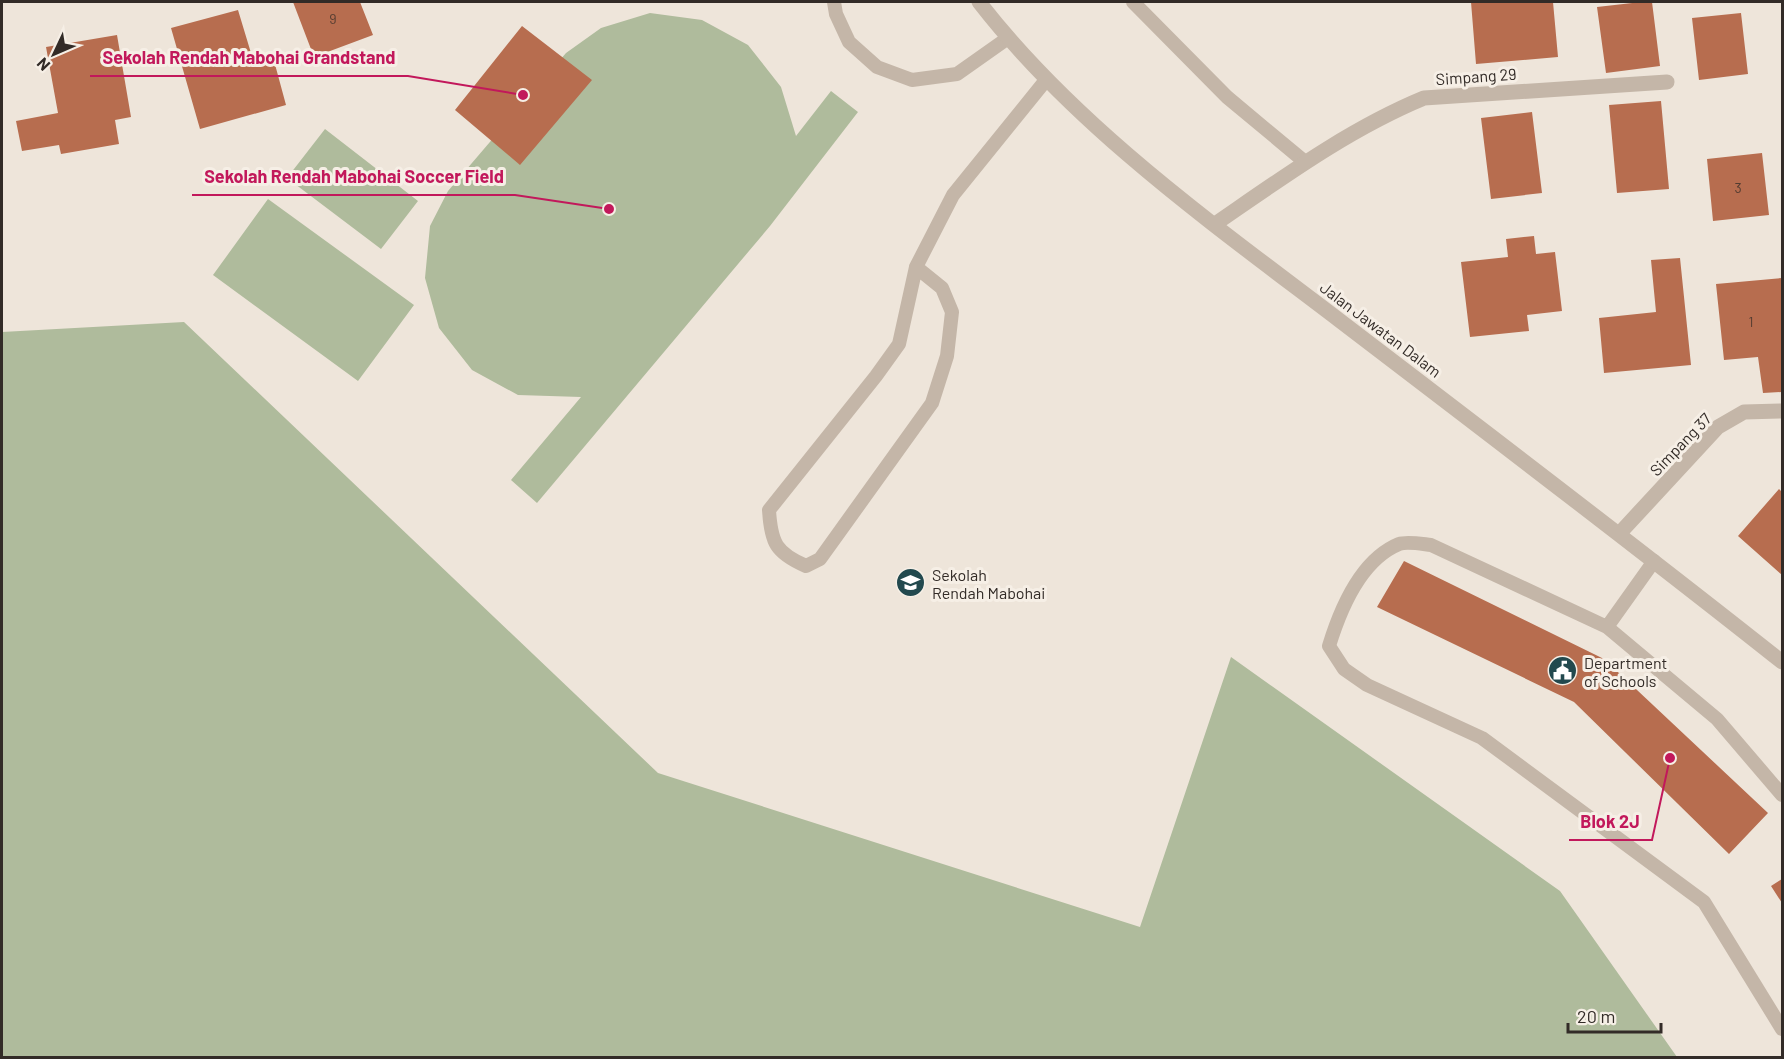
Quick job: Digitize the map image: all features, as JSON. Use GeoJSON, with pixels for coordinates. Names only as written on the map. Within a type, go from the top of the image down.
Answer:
{"type":"FeatureCollection","features":[{"type":"Feature","properties":{"kind":"street","name":"Jalan Jawatan Dalam"},"geometry":{"type":"LineString","coordinates":[[980,2],[1008,38],[1046,80],[1124,150],[1215,224],[1782,662]]}},
{"type":"Feature","properties":{"kind":"street","name":"Simpang 29"},"geometry":{"type":"LineString","coordinates":[[1215,224],[1305,162],[1394,110],[1424,98],[1668,81]]}},
{"type":"Feature","properties":{"kind":"street","name":"Simpang 37"},"geometry":{"type":"LineString","coordinates":[[1619,534],[1718,427],[1744,412],[1782,411]]}},
{"type":"Feature","properties":{"kind":"lane"},"geometry":{"type":"LineString","coordinates":[[834,2],[836,14],[849,42],[877,67],[912,80],[957,74],[1008,38]]}},
{"type":"Feature","properties":{"kind":"lane"},"geometry":{"type":"LineString","coordinates":[[1133,2],[1227,97],[1305,162]]}},
{"type":"Feature","properties":{"kind":"lane"},"geometry":{"type":"LineString","coordinates":[[916,267],[942,288],[952,312],[947,356],[932,403],[820,559],[806,566],[786,557],[770,537],[769,510],[899,344],[916,267],[953,195],[1046,80]]}},
{"type":"Feature","properties":{"kind":"lane"},"geometry":{"type":"LineString","coordinates":[[1782,795],[1717,719],[1607,627],[1431,545],[1400,543],[1372,561],[1339,615],[1329,646],[1344,669],[1359,680],[1482,738],[1704,902],[1782,1029]]}},
{"type":"Feature","properties":{"kind":"lane"},"geometry":{"type":"LineString","coordinates":[[1607,627],[1654,561]]}},
{"type":"Feature","properties":{"kind":"green space"},"geometry":{"type":"Polygon","coordinates":[[[650,13],[702,20],[748,45],[781,87],[796,136],[831,91],[858,112],[770,226],[537,503],[511,480],[581,397],[518,395],[472,370],[439,328],[425,278],[430,226],[448,191],[566,53],[601,28],[650,13]]]}},
{"type":"Feature","properties":{"kind":"green space"},"geometry":{"type":"Polygon","coordinates":[[[325,129],[418,201],[381,249],[287,178],[325,129]]]}},
{"type":"Feature","properties":{"kind":"green space"},"geometry":{"type":"Polygon","coordinates":[[[268,199],[414,305],[358,381],[213,275],[268,199]]]}},
{"type":"Feature","properties":{"kind":"green space"},"geometry":{"type":"Polygon","coordinates":[[[184,322],[658,773],[1140,927],[1231,657],[1560,891],[1677,1057],[2,1057],[2,332],[184,322]]]}},
{"type":"Feature","properties":{"kind":"building"},"geometry":{"type":"Polygon","coordinates":[[[293,2],[360,2],[373,35],[314,57],[293,2]]]}},
{"type":"Feature","properties":{"kind":"building"},"geometry":{"type":"Polygon","coordinates":[[[1471,2],[1553,2],[1558,57],[1476,64],[1471,2]]]}},
{"type":"Feature","properties":{"kind":"building"},"geometry":{"type":"Polygon","coordinates":[[[1652,2],[1660,66],[1606,73],[1597,7],[1652,2]]]}},
{"type":"Feature","properties":{"kind":"building"},"geometry":{"type":"Polygon","coordinates":[[[238,10],[254,63],[273,57],[286,105],[200,129],[171,28],[238,10]]]}},
{"type":"Feature","properties":{"kind":"building"},"geometry":{"type":"Polygon","coordinates":[[[1741,13],[1748,74],[1699,80],[1692,18],[1741,13]]]}},
{"type":"Feature","properties":{"kind":"building"},"geometry":{"type":"Polygon","coordinates":[[[522,26],[592,80],[520,165],[455,110],[522,26]]]}},
{"type":"Feature","properties":{"kind":"building"},"geometry":{"type":"Polygon","coordinates":[[[117,35],[131,117],[115,120],[119,144],[61,154],[59,145],[22,151],[16,121],[58,113],[46,47],[117,35]]]}},
{"type":"Feature","properties":{"kind":"building"},"geometry":{"type":"Polygon","coordinates":[[[1661,101],[1669,189],[1617,193],[1609,105],[1661,101]]]}},
{"type":"Feature","properties":{"kind":"building"},"geometry":{"type":"Polygon","coordinates":[[[1532,112],[1542,193],[1491,199],[1481,118],[1532,112]]]}},
{"type":"Feature","properties":{"kind":"building"},"geometry":{"type":"Polygon","coordinates":[[[1762,153],[1769,215],[1713,221],[1707,159],[1762,153]]]}},
{"type":"Feature","properties":{"kind":"building"},"geometry":{"type":"Polygon","coordinates":[[[1534,236],[1536,254],[1555,252],[1562,311],[1527,315],[1529,331],[1470,337],[1461,262],[1508,257],[1506,239],[1534,236]]]}},
{"type":"Feature","properties":{"kind":"building"},"geometry":{"type":"Polygon","coordinates":[[[1680,258],[1691,365],[1604,373],[1599,318],[1656,312],[1651,260],[1680,258]]]}},
{"type":"Feature","properties":{"kind":"building"},"geometry":{"type":"Polygon","coordinates":[[[1782,278],[1782,392],[1763,393],[1758,357],[1724,360],[1716,284],[1782,278]]]}},
{"type":"Feature","properties":{"kind":"building"},"geometry":{"type":"Polygon","coordinates":[[[1779,489],[1782,492],[1782,575],[1738,536],[1779,489]]]}},
{"type":"Feature","properties":{"kind":"building"},"geometry":{"type":"Polygon","coordinates":[[[1404,561],[1604,659],[1768,813],[1729,854],[1574,702],[1377,607],[1404,561]]]}},
{"type":"Feature","properties":{"kind":"building"},"geometry":{"type":"Polygon","coordinates":[[[1782,879],[1782,903],[1771,886],[1782,879]]]}},
{"type":"Feature","properties":{"kind":"place","name":"Sekolah Rendah Mabohai Grandstand"},"geometry":{"type":"Point","coordinates":[523,95]}},
{"type":"Feature","properties":{"kind":"place","name":"Sekolah Rendah Mabohai Soccer Field"},"geometry":{"type":"Point","coordinates":[609,209]}},
{"type":"Feature","properties":{"kind":"place","name":"Sekolah Rendah Mabohai"},"geometry":{"type":"Point","coordinates":[911,583]}},
{"type":"Feature","properties":{"kind":"place","name":"Department of Schools"},"geometry":{"type":"Point","coordinates":[1563,671]}},
{"type":"Feature","properties":{"kind":"place","name":"Blok 2J"},"geometry":{"type":"Point","coordinates":[1670,758]}}]}
